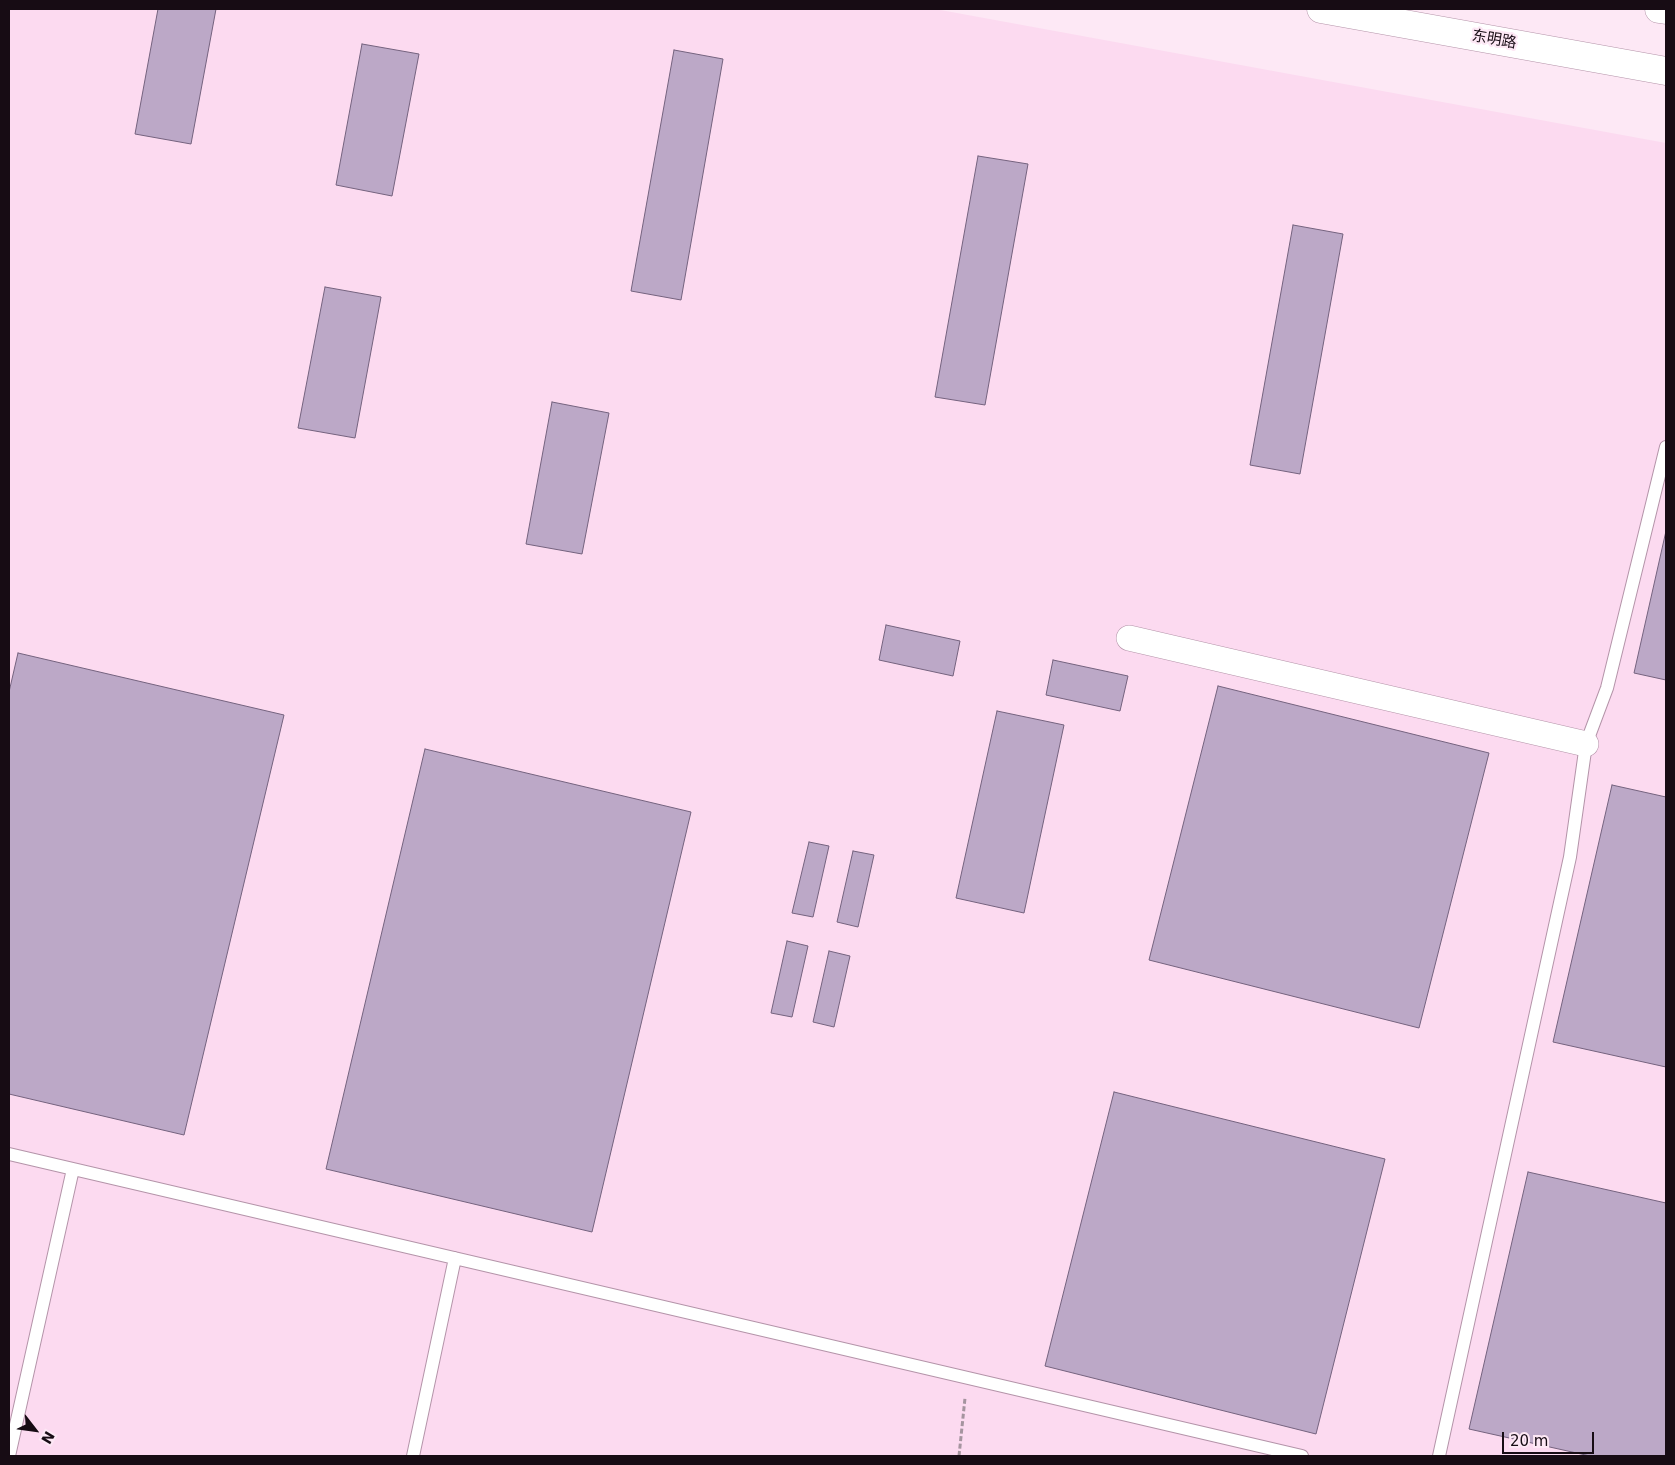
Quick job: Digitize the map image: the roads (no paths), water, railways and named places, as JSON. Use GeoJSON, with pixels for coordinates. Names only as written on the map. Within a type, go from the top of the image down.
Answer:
{"type":"FeatureCollection","features":[{"type":"Feature","properties":{"kind":"main road","name":"东明路"},"geometry":{"type":"LineString","coordinates":[[1321,9],[1666,71]]}},
{"type":"Feature","properties":{"kind":"main road"},"geometry":{"type":"LineString","coordinates":[[1659,9],[1666,10]]}},
{"type":"Feature","properties":{"kind":"street"},"geometry":{"type":"LineString","coordinates":[[1129,638],[1586,744]]}},
{"type":"Feature","properties":{"kind":"lane"},"geometry":{"type":"LineString","coordinates":[[1439,1456],[1570,857],[1586,744],[1607,688],[1666,447]]}},
{"type":"Feature","properties":{"kind":"lane"},"geometry":{"type":"LineString","coordinates":[[9,1154],[1302,1456]]}},
{"type":"Feature","properties":{"kind":"lane"},"geometry":{"type":"LineString","coordinates":[[9,1456],[73,1169]]}},
{"type":"Feature","properties":{"kind":"lane"},"geometry":{"type":"LineString","coordinates":[[413,1456],[455,1258]]}}]}
